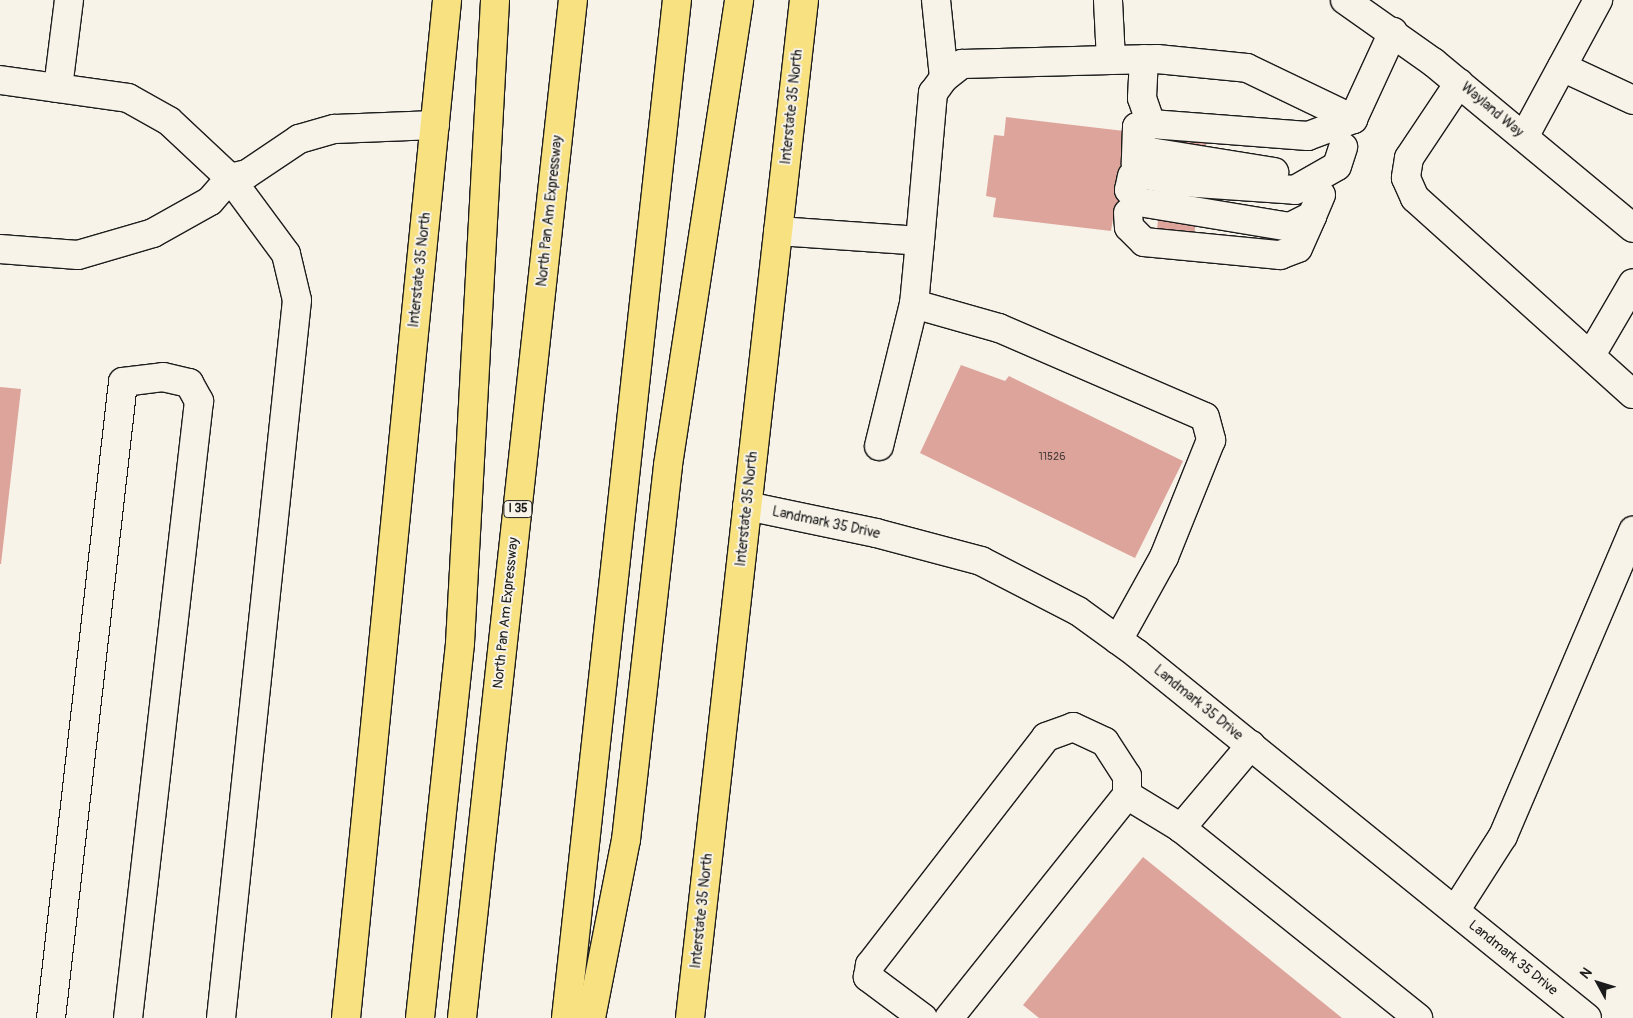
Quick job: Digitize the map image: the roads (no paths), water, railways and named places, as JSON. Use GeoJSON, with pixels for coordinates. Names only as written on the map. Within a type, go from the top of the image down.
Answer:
{"type":"FeatureCollection","features":[{"type":"Feature","properties":{"kind":"main road","name":"Interstate 35 North"},"geometry":{"type":"LineString","coordinates":[[346,1018],[447,0]]}},
{"type":"Feature","properties":{"kind":"main road"},"geometry":{"type":"LineString","coordinates":[[420,1018],[460,642],[495,0]]}},
{"type":"Feature","properties":{"kind":"main road","name":"North Pan Am Expressway"},"geometry":{"type":"LineString","coordinates":[[462,1018],[573,0]]}},
{"type":"Feature","properties":{"kind":"main road"},"geometry":{"type":"LineString","coordinates":[[566,1018],[677,0]]}},
{"type":"Feature","properties":{"kind":"main road"},"geometry":{"type":"LineString","coordinates":[[591,1018],[626,840],[668,464],[739,0]]}},
{"type":"Feature","properties":{"kind":"main road","name":"Interstate 35 North"},"geometry":{"type":"LineString","coordinates":[[690,1018],[804,0]]}},
{"type":"Feature","properties":{"kind":"street"},"geometry":{"type":"LineString","coordinates":[[58,88],[69,0]]}},
{"type":"Feature","properties":{"kind":"street"},"geometry":{"type":"LineString","coordinates":[[936,0],[944,78]]}},
{"type":"Feature","properties":{"kind":"street"},"geometry":{"type":"LineString","coordinates":[[1108,0],[1111,60]]}},
{"type":"Feature","properties":{"kind":"street","name":"Wayland Way"},"geometry":{"type":"LineString","coordinates":[[1345,0],[1393,32],[1459,83],[1633,228]]}},
{"type":"Feature","properties":{"kind":"street"},"geometry":{"type":"LineString","coordinates":[[1524,137],[1598,0]]}},
{"type":"Feature","properties":{"kind":"street"},"geometry":{"type":"LineString","coordinates":[[1144,59],[1142,98],[1131,186],[1146,225],[1281,244],[1297,234],[1317,206],[1340,157],[1352,119],[1393,32]]}},
{"type":"Feature","properties":{"kind":"street"},"geometry":{"type":"LineString","coordinates":[[879,446],[914,304],[933,93],[944,78],[962,64],[1144,59],[1248,68],[1352,119]]}},
{"type":"Feature","properties":{"kind":"street"},"geometry":{"type":"LineString","coordinates":[[1562,67],[1633,100]]}},
{"type":"Feature","properties":{"kind":"street"},"geometry":{"type":"LineString","coordinates":[[0,80],[128,98],[169,121],[230,178],[286,254],[297,300],[221,1018]]}},
{"type":"Feature","properties":{"kind":"street"},"geometry":{"type":"LineString","coordinates":[[1459,83],[1409,158],[1406,178],[1415,198],[1633,394]]}},
{"type":"Feature","properties":{"kind":"street"},"geometry":{"type":"LineString","coordinates":[[1142,98],[1151,124],[1214,131],[1308,136],[1352,119]]}},
{"type":"Feature","properties":{"kind":"street"},"geometry":{"type":"LineString","coordinates":[[1137,127],[1153,140],[1309,155],[1352,119]]}},
{"type":"Feature","properties":{"kind":"street"},"geometry":{"type":"LineString","coordinates":[[0,250],[78,255],[153,234],[210,201],[230,178],[247,174],[299,140],[335,129],[435,125]]}},
{"type":"Feature","properties":{"kind":"street"},"geometry":{"type":"LineString","coordinates":[[1137,127],[1144,150],[1280,173],[1302,171],[1340,157]]}},
{"type":"Feature","properties":{"kind":"street"},"geometry":{"type":"LineString","coordinates":[[1131,186],[1141,174],[1182,182],[1294,190],[1340,157]]}},
{"type":"Feature","properties":{"kind":"street"},"geometry":{"type":"LineString","coordinates":[[1131,186],[1208,200],[1317,206]]}},
{"type":"Feature","properties":{"kind":"street"},"geometry":{"type":"LineString","coordinates":[[778,231],[920,241]]}},
{"type":"Feature","properties":{"kind":"street"},"geometry":{"type":"LineString","coordinates":[[1591,355],[1633,283]]}},
{"type":"Feature","properties":{"kind":"street"},"geometry":{"type":"LineString","coordinates":[[914,304],[999,328],[1205,417],[1211,440],[1164,557],[1118,640]]}},
{"type":"Feature","properties":{"kind":"street"},"geometry":{"type":"LineString","coordinates":[[51,1018],[123,382],[163,377],[188,384],[199,401],[128,1018]]}},
{"type":"Feature","properties":{"kind":"street","name":"Landmark 35 Drive"},"geometry":{"type":"LineString","coordinates":[[747,506],[876,533],[981,561],[1078,611],[1118,640],[1251,746],[1587,1018]]}},
{"type":"Feature","properties":{"kind":"street"},"geometry":{"type":"LineString","coordinates":[[1455,911],[1503,836],[1633,531]]}},
{"type":"Feature","properties":{"kind":"street"},"geometry":{"type":"LineString","coordinates":[[923,1018],[868,977],[870,965],[1046,737],[1073,727],[1105,742],[1127,776],[1127,795],[949,1018]]}},
{"type":"Feature","properties":{"kind":"street"},"geometry":{"type":"LineString","coordinates":[[1181,828],[1251,746]]}},
{"type":"Feature","properties":{"kind":"street"},"geometry":{"type":"LineString","coordinates":[[1127,795],[1181,828],[1418,1018]]}}]}
